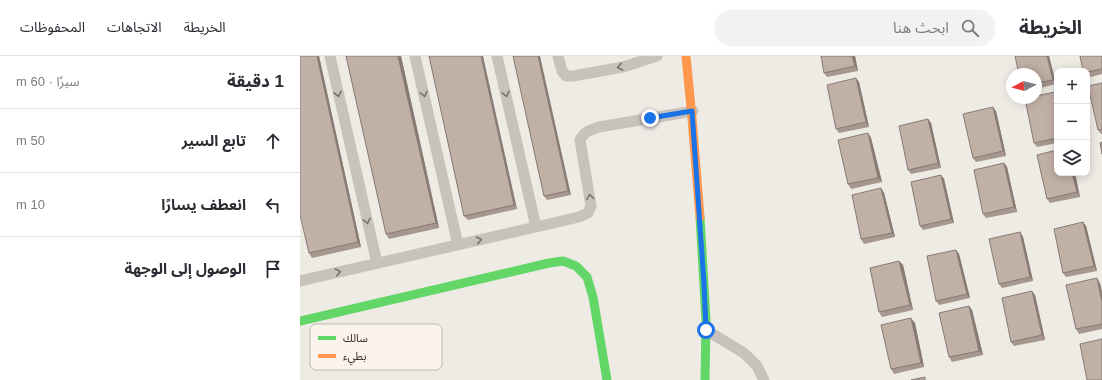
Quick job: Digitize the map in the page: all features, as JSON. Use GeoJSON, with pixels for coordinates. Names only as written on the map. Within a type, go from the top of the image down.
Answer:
{"type":"FeatureCollection","features":[{"type":"Feature","properties":{"kind":"street"},"geometry":{"type":"LineString","coordinates":[[686,56],[692,111],[704,284],[706,330],[704,380]]}},
{"type":"Feature","properties":{"kind":"street"},"geometry":{"type":"LineString","coordinates":[[300,321],[563,261],[576,266],[587,277],[593,297],[607,380]]}},
{"type":"Feature","properties":{"kind":"lane"},"geometry":{"type":"LineString","coordinates":[[330,56],[377,263]]}},
{"type":"Feature","properties":{"kind":"lane"},"geometry":{"type":"LineString","coordinates":[[415,56],[458,245]]}},
{"type":"Feature","properties":{"kind":"lane"},"geometry":{"type":"LineString","coordinates":[[497,56],[536,227]]}},
{"type":"Feature","properties":{"kind":"lane"},"geometry":{"type":"LineString","coordinates":[[558,56],[562,71],[566,76],[574,76],[623,67],[657,56]]}},
{"type":"Feature","properties":{"kind":"lane"},"geometry":{"type":"LineString","coordinates":[[300,280],[580,218],[588,213],[591,206],[591,198],[580,140],[583,134],[588,130],[599,127],[692,111]]}},
{"type":"Feature","properties":{"kind":"lane"},"geometry":{"type":"LineString","coordinates":[[706,330],[744,353],[757,366],[764,380]]}},
{"type":"Feature","properties":{"kind":"building"},"geometry":{"type":"Polygon","coordinates":[[[300,56],[317,56],[358,242],[309,253],[300,215],[300,56]]]}},
{"type":"Feature","properties":{"kind":"building"},"geometry":{"type":"Polygon","coordinates":[[[346,56],[398,56],[436,223],[386,234],[346,56]]]}},
{"type":"Feature","properties":{"kind":"building"},"geometry":{"type":"Polygon","coordinates":[[[429,56],[481,56],[514,205],[464,216],[429,56]]]}},
{"type":"Feature","properties":{"kind":"building"},"geometry":{"type":"Polygon","coordinates":[[[513,56],[538,56],[568,191],[544,196],[513,56]]]}},
{"type":"Feature","properties":{"kind":"building"},"geometry":{"type":"Polygon","coordinates":[[[821,56],[852,56],[855,66],[824,73],[821,56]]]}},
{"type":"Feature","properties":{"kind":"building"},"geometry":{"type":"Polygon","coordinates":[[[1015,56],[1047,56],[1053,80],[1042,82],[1042,68],[1018,68],[1015,56]]]}},
{"type":"Feature","properties":{"kind":"building"},"geometry":{"type":"Polygon","coordinates":[[[1080,56],[1102,56],[1102,69],[1090,71],[1090,68],[1082,68],[1080,56]]]}},
{"type":"Feature","properties":{"kind":"building"},"geometry":{"type":"Polygon","coordinates":[[[856,78],[866,122],[836,129],[827,85],[856,78]]]}},
{"type":"Feature","properties":{"kind":"building"},"geometry":{"type":"Polygon","coordinates":[[[1102,83],[1102,129],[1098,130],[1090,95],[1090,86],[1102,83]]]}},
{"type":"Feature","properties":{"kind":"building"},"geometry":{"type":"Polygon","coordinates":[[[1054,92],[1054,139],[1034,143],[1026,104],[1042,104],[1042,95],[1054,92]]]}},
{"type":"Feature","properties":{"kind":"building"},"geometry":{"type":"Polygon","coordinates":[[[993,107],[1003,151],[973,158],[963,114],[993,107]]]}},
{"type":"Feature","properties":{"kind":"building"},"geometry":{"type":"Polygon","coordinates":[[[928,119],[938,163],[908,170],[899,126],[928,119]]]}},
{"type":"Feature","properties":{"kind":"building"},"geometry":{"type":"Polygon","coordinates":[[[868,133],[878,178],[848,184],[838,140],[868,133]]]}},
{"type":"Feature","properties":{"kind":"building"},"geometry":{"type":"Polygon","coordinates":[[[1102,142],[1102,154],[1100,143],[1102,142]]]}},
{"type":"Feature","properties":{"kind":"building"},"geometry":{"type":"Polygon","coordinates":[[[1054,151],[1054,176],[1073,176],[1077,192],[1047,199],[1037,155],[1054,151]]]}},
{"type":"Feature","properties":{"kind":"building"},"geometry":{"type":"Polygon","coordinates":[[[1004,163],[1014,207],[983,214],[974,170],[1004,163]]]}},
{"type":"Feature","properties":{"kind":"building"},"geometry":{"type":"Polygon","coordinates":[[[941,175],[951,219],[920,226],[911,182],[941,175]]]}},
{"type":"Feature","properties":{"kind":"building"},"geometry":{"type":"Polygon","coordinates":[[[881,188],[892,233],[861,239],[852,195],[881,188]]]}},
{"type":"Feature","properties":{"kind":"building"},"geometry":{"type":"Polygon","coordinates":[[[1083,222],[1094,266],[1063,273],[1054,229],[1083,222]]]}},
{"type":"Feature","properties":{"kind":"building"},"geometry":{"type":"Polygon","coordinates":[[[1020,232],[1030,277],[999,284],[989,239],[1020,232]]]}},
{"type":"Feature","properties":{"kind":"building"},"geometry":{"type":"Polygon","coordinates":[[[956,250],[967,294],[936,301],[927,256],[956,250]]]}},
{"type":"Feature","properties":{"kind":"building"},"geometry":{"type":"Polygon","coordinates":[[[899,261],[910,305],[879,312],[870,268],[899,261]]]}},
{"type":"Feature","properties":{"kind":"building"},"geometry":{"type":"Polygon","coordinates":[[[1097,278],[1102,302],[1102,324],[1076,329],[1066,285],[1097,278]]]}},
{"type":"Feature","properties":{"kind":"building"},"geometry":{"type":"Polygon","coordinates":[[[1032,291],[1042,335],[1011,342],[1002,298],[1032,291]]]}},
{"type":"Feature","properties":{"kind":"building"},"geometry":{"type":"Polygon","coordinates":[[[969,306],[979,351],[949,357],[939,313],[969,306]]]}},
{"type":"Feature","properties":{"kind":"building"},"geometry":{"type":"Polygon","coordinates":[[[911,318],[921,363],[891,369],[881,325],[911,318]]]}},
{"type":"Feature","properties":{"kind":"building"},"geometry":{"type":"Polygon","coordinates":[[[1102,339],[1102,380],[1087,380],[1080,344],[1102,339]]]}},
{"type":"Feature","properties":{"kind":"building"},"geometry":{"type":"Polygon","coordinates":[[[925,377],[925,380],[911,380],[925,377]]]}},
{"type":"Feature","properties":{"kind":"traffic: fast"},"geometry":{"type":"LineString","coordinates":[[700,217],[706,321],[705,380]]}},
{"type":"Feature","properties":{"kind":"traffic: fast"},"geometry":{"type":"LineString","coordinates":[[300,321],[563,261],[576,266],[587,277],[593,297],[607,380]]}},
{"type":"Feature","properties":{"kind":"traffic: slow"},"geometry":{"type":"LineString","coordinates":[[686,56],[700,217]]}},
{"type":"Feature","properties":{"kind":"route"},"geometry":{"type":"LineString","coordinates":[[650,118],[692,111],[706,330]]}}]}
